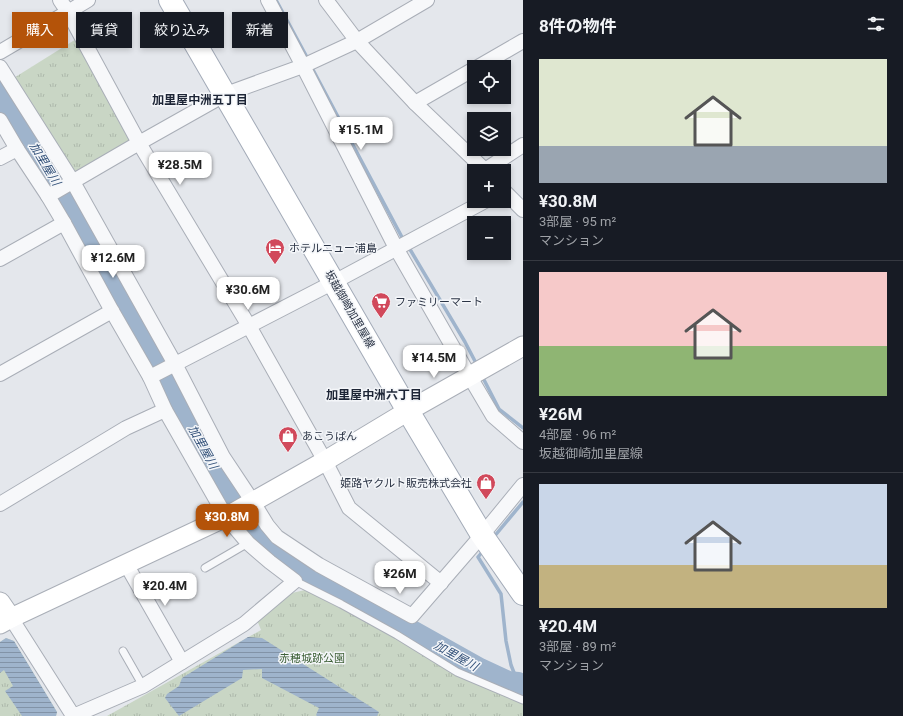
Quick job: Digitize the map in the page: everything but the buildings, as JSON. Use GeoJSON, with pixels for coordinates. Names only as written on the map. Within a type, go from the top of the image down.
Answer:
{"type":"FeatureCollection","features":[{"type":"Feature","properties":{"kind":"main road","name":"坂越御崎加里屋線"},"geometry":{"type":"LineString","coordinates":[[170,0],[226,94],[408,411],[486,541],[523,594]]}},
{"type":"Feature","properties":{"kind":"street"},"geometry":{"type":"LineString","coordinates":[[60,0],[139,143],[249,326],[325,461],[349,508],[441,583]]}},
{"type":"Feature","properties":{"kind":"street"},"geometry":{"type":"LineString","coordinates":[[68,12],[88,0]]}},
{"type":"Feature","properties":{"kind":"street"},"geometry":{"type":"LineString","coordinates":[[268,0],[396,248],[476,374],[493,416],[523,442]]}},
{"type":"Feature","properties":{"kind":"street"},"geometry":{"type":"LineString","coordinates":[[326,0],[357,41],[415,103],[479,164]]}},
{"type":"Feature","properties":{"kind":"street"},"geometry":{"type":"LineString","coordinates":[[48,196],[226,94],[303,66],[357,41],[427,0]]}},
{"type":"Feature","properties":{"kind":"street"},"geometry":{"type":"LineString","coordinates":[[490,60],[523,41]]}},
{"type":"Feature","properties":{"kind":"street"},"geometry":{"type":"LineString","coordinates":[[0,52],[12,45]]}},
{"type":"Feature","properties":{"kind":"street"},"geometry":{"type":"LineString","coordinates":[[0,67],[73,182],[175,364],[223,457],[251,503],[277,537],[319,565],[412,616],[441,583],[486,541],[523,485]]}},
{"type":"Feature","properties":{"kind":"street"},"geometry":{"type":"LineString","coordinates":[[415,103],[467,73]]}},
{"type":"Feature","properties":{"kind":"street"},"geometry":{"type":"LineString","coordinates":[[0,120],[64,223],[150,378],[165,410],[228,516],[248,543],[295,581],[244,624],[143,686],[78,714],[72,714],[5,621],[0,602]]}},
{"type":"Feature","properties":{"kind":"street"},"geometry":{"type":"LineString","coordinates":[[494,164],[523,145]]}},
{"type":"Feature","properties":{"kind":"street"},"geometry":{"type":"LineString","coordinates":[[0,158],[17,149]]}},
{"type":"Feature","properties":{"kind":"street"},"geometry":{"type":"LineString","coordinates":[[511,199],[523,210]]}},
{"type":"Feature","properties":{"kind":"street"},"geometry":{"type":"LineString","coordinates":[[150,378],[472,208]]}},
{"type":"Feature","properties":{"kind":"street"},"geometry":{"type":"LineString","coordinates":[[0,259],[64,223]]}},
{"type":"Feature","properties":{"kind":"street"},"geometry":{"type":"LineString","coordinates":[[0,374],[112,311]]}},
{"type":"Feature","properties":{"kind":"street"},"geometry":{"type":"LineString","coordinates":[[5,621],[228,516],[523,346]]}},
{"type":"Feature","properties":{"kind":"street"},"geometry":{"type":"LineString","coordinates":[[0,504],[126,428],[165,410]]}},
{"type":"Feature","properties":{"kind":"street"},"geometry":{"type":"LineString","coordinates":[[126,564],[182,662]]}},
{"type":"Feature","properties":{"kind":"lane"},"geometry":{"type":"LineString","coordinates":[[205,568],[248,543]]}},
{"type":"Feature","properties":{"kind":"lane"},"geometry":{"type":"LineString","coordinates":[[295,581],[397,635],[457,672],[523,700]]}},
{"type":"Feature","properties":{"kind":"lane"},"geometry":{"type":"LineString","coordinates":[[123,651],[143,686]]}},
{"type":"Feature","properties":{"kind":"green space"},"geometry":{"type":"Polygon","coordinates":[[[76,39],[76,48],[88,48],[139,143],[73,182],[9,81],[62,48],[68,48],[68,44],[76,39]]]}},
{"type":"Feature","properties":{"kind":"green space","name":"赤穂城跡公園"},"geometry":{"type":"Polygon","coordinates":[[[305,590],[437,658],[523,698],[523,716],[107,716],[261,630],[257,620],[274,605],[292,593],[305,590]]]}},
{"type":"Feature","properties":{"kind":"green space"},"geometry":{"type":"Polygon","coordinates":[[[6,638],[14,641],[57,712],[56,716],[0,716],[0,642],[6,638]]]}},
{"type":"Feature","properties":{"kind":"water"},"geometry":{"type":"Polygon","coordinates":[[[248,637],[262,638],[379,712],[377,716],[317,716],[316,715],[319,708],[262,678],[262,669],[243,670],[242,678],[179,716],[165,698],[167,694],[179,686],[182,678],[248,637]]]}},
{"type":"Feature","properties":{"kind":"water"},"geometry":{"type":"Polygon","coordinates":[[[6,638],[14,641],[57,712],[56,716],[22,716],[5,691],[13,686],[4,670],[0,673],[0,642],[6,638]]]}},
{"type":"Feature","properties":{"kind":"waterway"},"geometry":{"type":"LineString","coordinates":[[276,0],[309,61]]}},
{"type":"Feature","properties":{"kind":"waterway"},"geometry":{"type":"LineString","coordinates":[[311,66],[404,241]]}},
{"type":"Feature","properties":{"kind":"waterway","name":"加里屋川"},"geometry":{"type":"LineString","coordinates":[[0,92],[50,171],[229,494],[261,536],[294,562],[330,585],[480,669],[508,682],[523,685]]}},
{"type":"Feature","properties":{"kind":"waterway"},"geometry":{"type":"LineString","coordinates":[[408,246],[477,365]]}},
{"type":"Feature","properties":{"kind":"waterway"},"geometry":{"type":"LineString","coordinates":[[482,376],[499,409],[523,428]]}},
{"type":"Feature","properties":{"kind":"waterway"},"geometry":{"type":"LineString","coordinates":[[493,538],[523,502]]}},
{"type":"Feature","properties":{"kind":"waterway"},"geometry":{"type":"LineString","coordinates":[[483,551],[478,557],[501,594],[506,641],[511,665],[518,683]]}},
{"type":"Feature","properties":{"kind":"place","name":"ホテルニュー浦島"},"geometry":{"type":"Point","coordinates":[275,265]}},
{"type":"Feature","properties":{"kind":"place","name":"ファミリーマート"},"geometry":{"type":"Point","coordinates":[381,319]}},
{"type":"Feature","properties":{"kind":"place","name":"あこうぱん"},"geometry":{"type":"Point","coordinates":[288,453]}},
{"type":"Feature","properties":{"kind":"place","name":"姫路ヤクルト販売株式会社"},"geometry":{"type":"Point","coordinates":[486,500]}},
{"type":"Feature","properties":{"kind":"district","name":"加里屋中洲五丁目"},"geometry":{"type":"Point","coordinates":[200,100]}},
{"type":"Feature","properties":{"kind":"district","name":"加里屋中洲六丁目"},"geometry":{"type":"Point","coordinates":[374,395]}}]}
